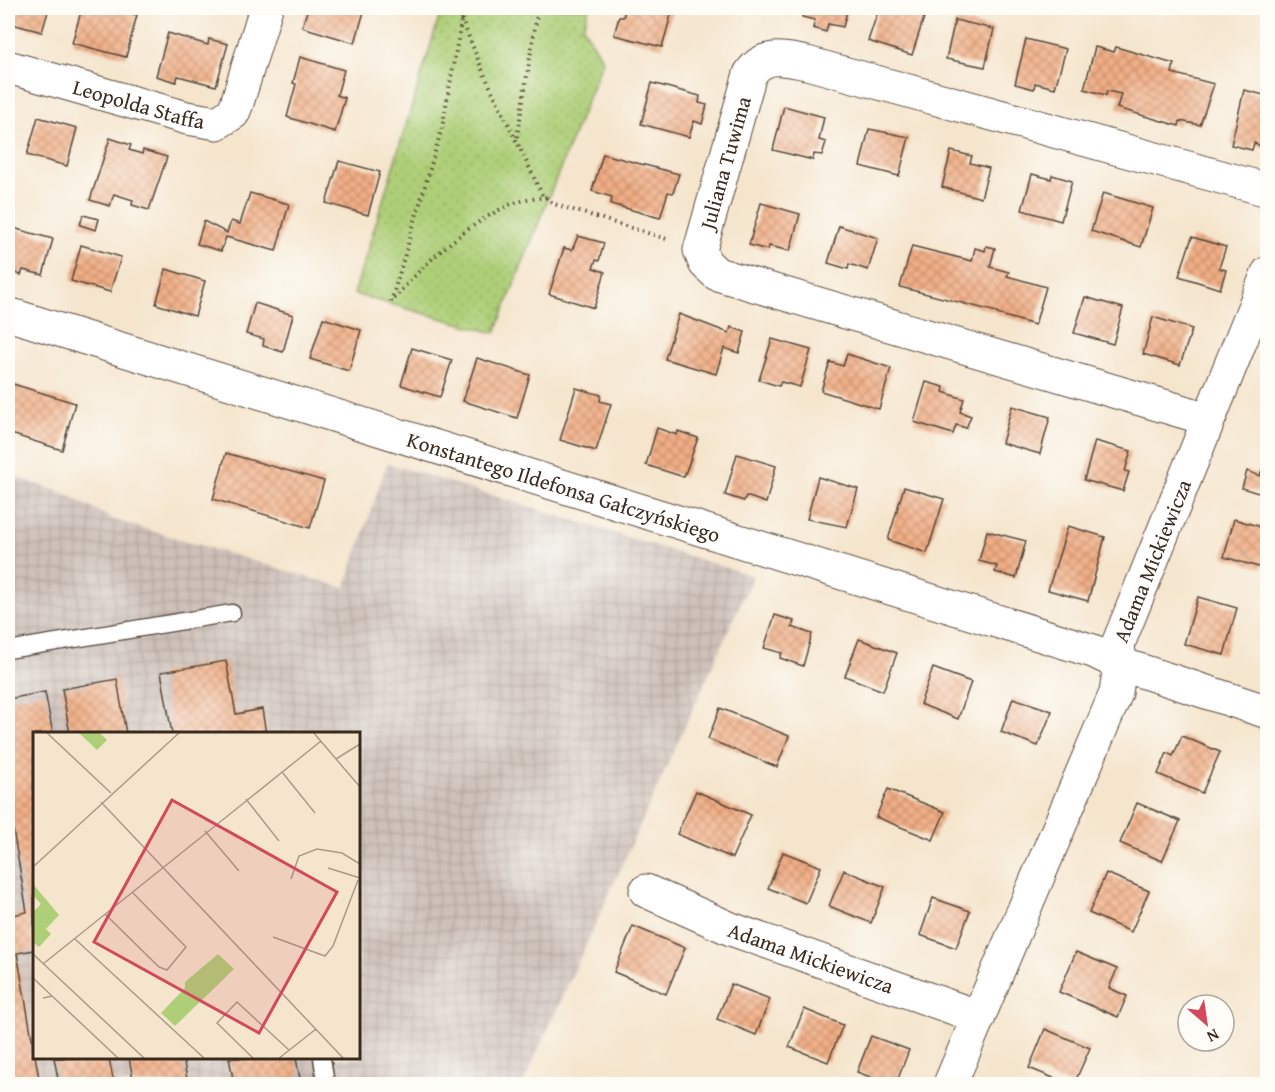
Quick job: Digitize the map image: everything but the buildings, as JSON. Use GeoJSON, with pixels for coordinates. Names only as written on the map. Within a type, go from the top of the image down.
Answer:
{"type":"FeatureCollection","features":[{"type":"Feature","properties":{"kind":"street","name":"Leopolda Staffa"},"geometry":{"type":"LineString","coordinates":[[8,67],[187,118],[217,123],[233,113],[266,8]]}},
{"type":"Feature","properties":{"kind":"street","name":"Juliana Tuwima"},"geometry":{"type":"LineString","coordinates":[[1208,419],[717,274],[705,263],[700,250],[750,74],[755,66],[771,57],[807,63],[1268,190]]}},
{"type":"Feature","properties":{"kind":"street","name":"Adama Mickiewicza"},"geometry":{"type":"LineString","coordinates":[[950,1084],[1116,693],[1120,664],[1118,644],[1268,273]]}},
{"type":"Feature","properties":{"kind":"street","name":"Konstantego Ildefonsa Gałczyńskiego"},"geometry":{"type":"LineString","coordinates":[[8,314],[1093,651],[1120,664],[1268,712]]}},
{"type":"Feature","properties":{"kind":"street","name":"Adama Mickiewicza"},"geometry":{"type":"LineString","coordinates":[[645,891],[731,928],[979,1017]]}},
{"type":"Feature","properties":{"kind":"lane"},"geometry":{"type":"LineString","coordinates":[[8,650],[232,613]]}},
{"type":"Feature","properties":{"kind":"lane"},"geometry":{"type":"LineString","coordinates":[[322,1059],[326,1084]]}},
{"type":"Feature","properties":{"kind":"path"},"geometry":{"type":"LineString","coordinates":[[457,8],[484,74],[546,197],[554,204],[672,241]]}},
{"type":"Feature","properties":{"kind":"path"},"geometry":{"type":"LineString","coordinates":[[516,139],[538,8]]}},
{"type":"Feature","properties":{"kind":"path"},"geometry":{"type":"LineString","coordinates":[[462,17],[442,128],[391,302],[416,273],[444,248],[510,204],[546,197]]}},
{"type":"Feature","properties":{"kind":"shaded area"},"geometry":{"type":"Polygon","coordinates":[[[387,463],[753,576],[523,1084],[8,1084],[8,475],[64,493],[114,520],[345,588],[387,463]]]}},
{"type":"Feature","properties":{"kind":"green space"},"geometry":{"type":"Polygon","coordinates":[[[442,8],[589,8],[583,27],[603,60],[495,333],[354,294],[442,8]]]}}]}
